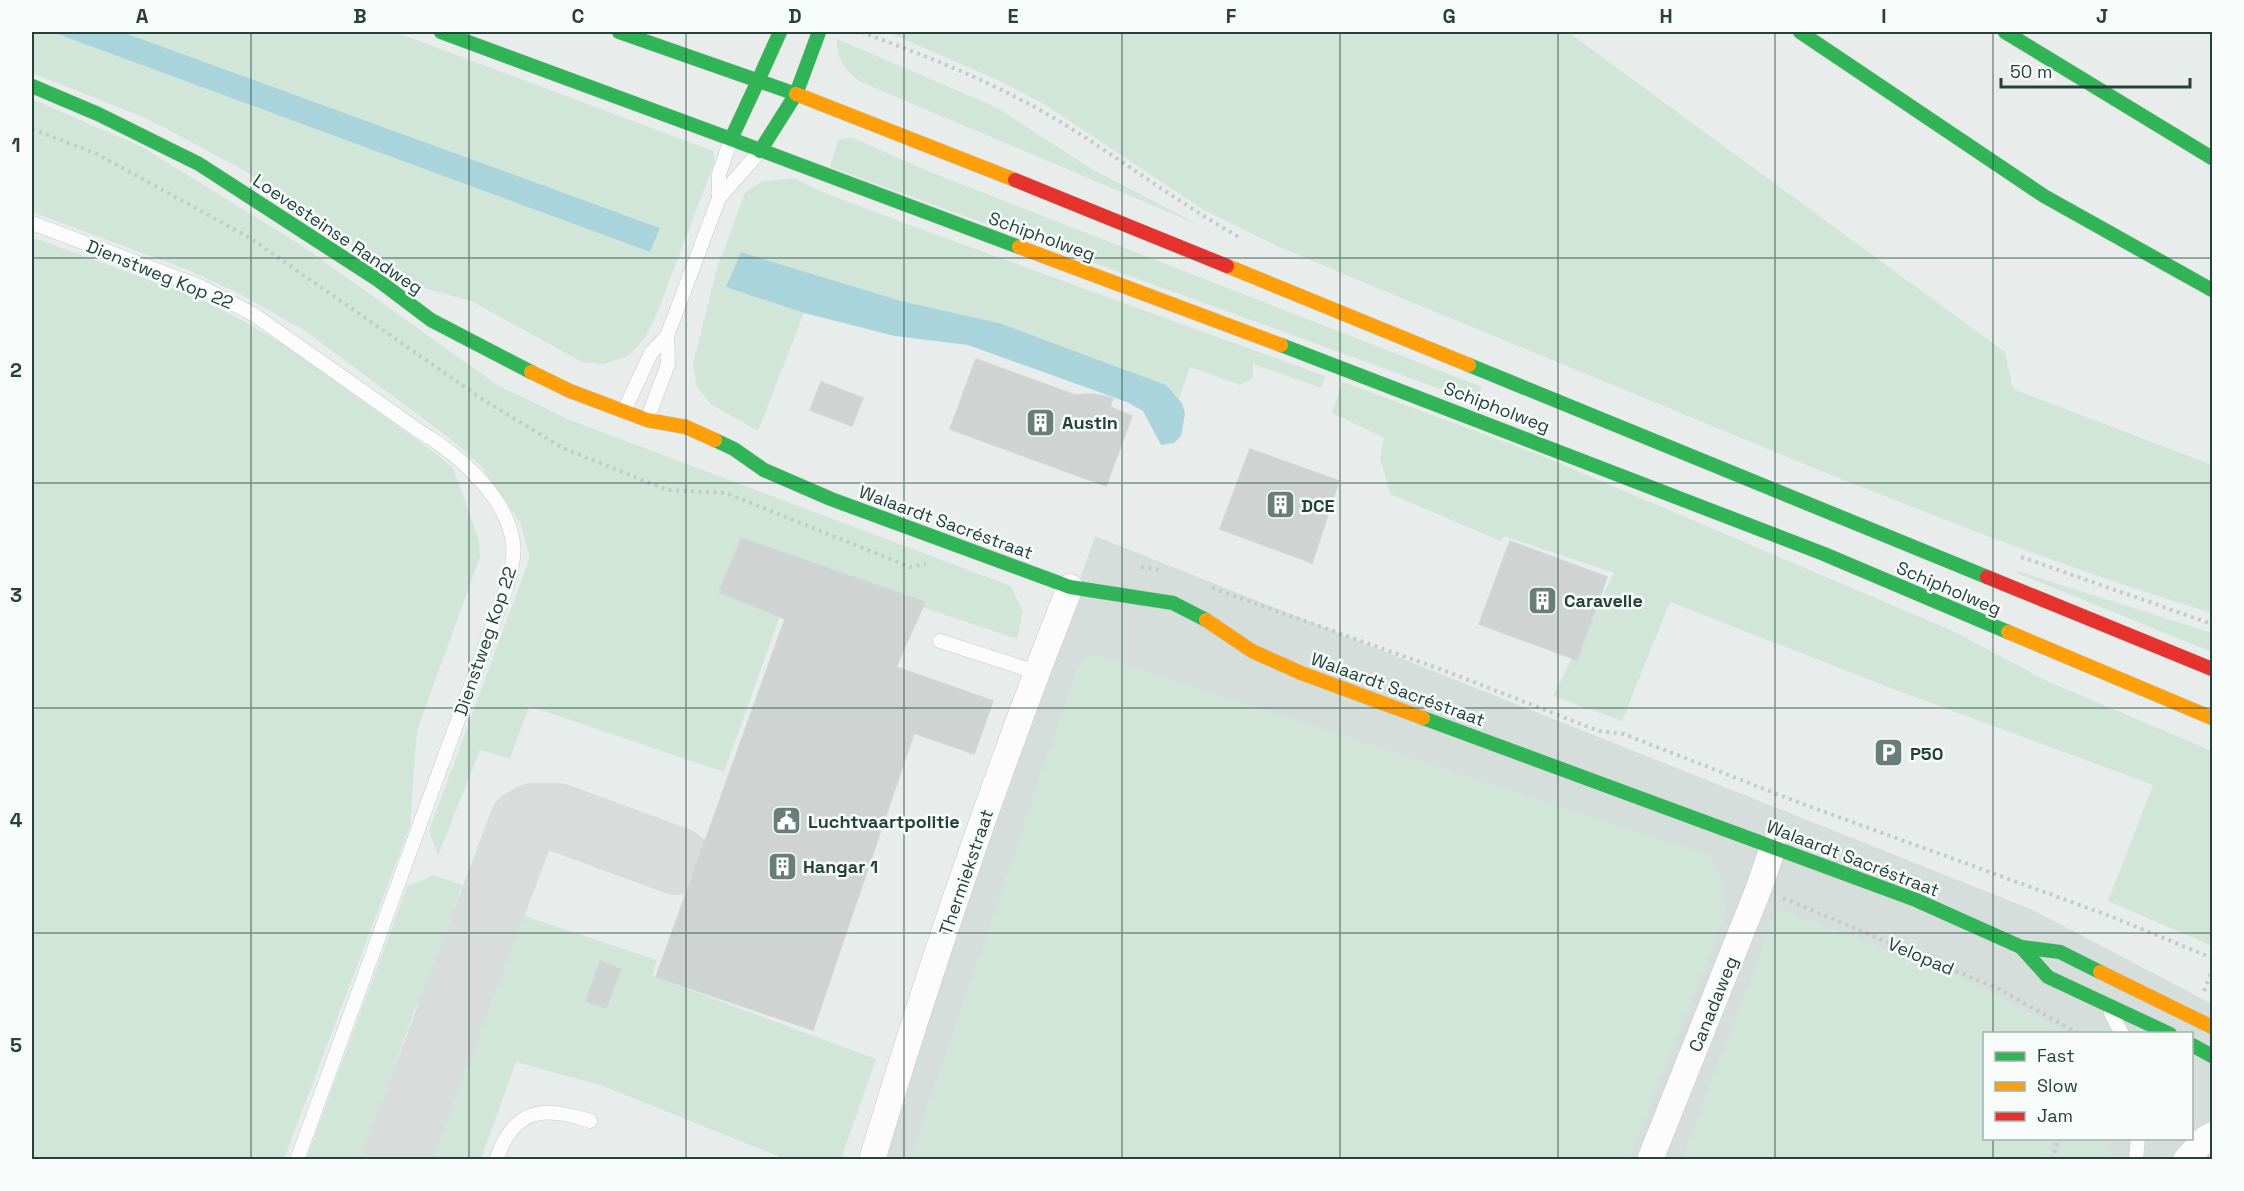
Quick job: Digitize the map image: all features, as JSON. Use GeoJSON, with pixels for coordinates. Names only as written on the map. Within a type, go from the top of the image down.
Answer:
{"type":"FeatureCollection","features":[{"type":"Feature","properties":{"kind":"main road","name":"Schipholweg"},"geometry":{"type":"LineString","coordinates":[[441,32],[1434,402],[1824,554],[2212,718]]}},
{"type":"Feature","properties":{"kind":"main road","name":"Schipholweg"},"geometry":{"type":"LineString","coordinates":[[619,32],[796,94],[1266,282],[2212,669]]}},
{"type":"Feature","properties":{"kind":"main road"},"geometry":{"type":"LineString","coordinates":[[731,139],[780,32]]}},
{"type":"Feature","properties":{"kind":"main road"},"geometry":{"type":"LineString","coordinates":[[760,151],[796,94],[819,32]]}},
{"type":"Feature","properties":{"kind":"main road"},"geometry":{"type":"LineString","coordinates":[[1800,32],[2044,196],[2212,290]]}},
{"type":"Feature","properties":{"kind":"main road"},"geometry":{"type":"LineString","coordinates":[[2005,32],[2212,158]]}},
{"type":"Feature","properties":{"kind":"main road"},"geometry":{"type":"LineString","coordinates":[[2051,44],[2071,71]]}},
{"type":"Feature","properties":{"kind":"main road","name":"Loevesteinse Randweg"},"geometry":{"type":"LineString","coordinates":[[32,86],[98,114],[199,164],[378,279],[431,320],[471,343],[570,391],[624,411]]}},
{"type":"Feature","properties":{"kind":"main road","name":"Walaardt Sacréstraat"},"geometry":{"type":"LineString","coordinates":[[624,411],[647,420],[686,427],[734,449],[764,470],[938,540],[1070,587],[1173,603],[1217,626],[1252,651],[1301,673],[1916,900],[2021,948],[2060,952],[2212,1027]]}},
{"type":"Feature","properties":{"kind":"main road","name":"Walaardt Sacréstraat"},"geometry":{"type":"LineString","coordinates":[[647,420],[671,441]]}},
{"type":"Feature","properties":{"kind":"main road","name":"Walaardt Sacréstraat"},"geometry":{"type":"LineString","coordinates":[[742,470],[764,470]]}},
{"type":"Feature","properties":{"kind":"main road","name":"Walaardt Sacréstraat"},"geometry":{"type":"LineString","coordinates":[[2021,948],[2048,977],[2106,1003],[2147,1027],[2163,1032]]}},
{"type":"Feature","properties":{"kind":"main road"},"geometry":{"type":"LineString","coordinates":[[2193,1046],[2212,1056]]}},
{"type":"Feature","properties":{"kind":"street","name":"Thermiekstraat"},"geometry":{"type":"LineString","coordinates":[[872,1160],[905,1049],[1036,672],[1070,587]]}},
{"type":"Feature","properties":{"kind":"street","name":"Canadaweg"},"geometry":{"type":"LineString","coordinates":[[1650,1160],[1759,888],[1773,847]]}},
{"type":"Feature","properties":{"kind":"street"},"geometry":{"type":"LineString","coordinates":[[2186,1160],[2212,1135]]}},
{"type":"Feature","properties":{"kind":"lane"},"geometry":{"type":"LineString","coordinates":[[647,420],[668,364],[668,336],[719,198],[719,174],[731,139]]}},
{"type":"Feature","properties":{"kind":"lane"},"geometry":{"type":"LineString","coordinates":[[719,198],[760,151]]}},
{"type":"Feature","properties":{"kind":"lane","name":"Dienstweg Kop 22"},"geometry":{"type":"LineString","coordinates":[[32,223],[199,286],[253,314],[464,461],[508,524],[513,563],[506,589],[297,1160]]}},
{"type":"Feature","properties":{"kind":"lane"},"geometry":{"type":"LineString","coordinates":[[624,411],[651,353],[668,336]]}},
{"type":"Feature","properties":{"kind":"lane"},"geometry":{"type":"LineString","coordinates":[[940,641],[1036,672]]}},
{"type":"Feature","properties":{"kind":"lane"},"geometry":{"type":"LineString","coordinates":[[2142,993],[2147,1027]]}},
{"type":"Feature","properties":{"kind":"lane"},"geometry":{"type":"LineString","coordinates":[[2106,1003],[2121,1032]]}},
{"type":"Feature","properties":{"kind":"lane"},"geometry":{"type":"LineString","coordinates":[[496,1160],[512,1127],[525,1116],[543,1112],[566,1113],[590,1121]]}},
{"type":"Feature","properties":{"kind":"lane"},"geometry":{"type":"LineString","coordinates":[[2136,1160],[2138,1140]]}},
{"type":"Feature","properties":{"kind":"path"},"geometry":{"type":"LineString","coordinates":[[861,32],[936,60],[1054,118],[1194,212],[1241,238]]}},
{"type":"Feature","properties":{"kind":"path"},"geometry":{"type":"LineString","coordinates":[[32,129],[97,154],[250,238],[485,401],[563,448],[614,469]]}},
{"type":"Feature","properties":{"kind":"path"},"geometry":{"type":"LineString","coordinates":[[2015,555],[2212,624]]}},
{"type":"Feature","properties":{"kind":"path"},"geometry":{"type":"LineString","coordinates":[[1130,567],[1151,567],[1162,570]]}},
{"type":"Feature","properties":{"kind":"path","name":"Walaardt Sacréstraat"},"geometry":{"type":"LineString","coordinates":[[1206,586],[1448,672],[1599,731],[1624,734],[1792,800],[2110,916],[2212,958]]}},
{"type":"Feature","properties":{"kind":"path","name":"Velopad"},"geometry":{"type":"LineString","coordinates":[[1759,888],[1999,989],[2075,1032]]}},
{"type":"Feature","properties":{"kind":"path"},"geometry":{"type":"LineString","coordinates":[[2052,1160],[2058,1140]]}},
{"type":"Feature","properties":{"kind":"shaded area"},"geometry":{"type":"Polygon","coordinates":[[[1095,536],[2035,911],[2212,1004],[2212,1159],[879,1160],[1095,536]]]}},
{"type":"Feature","properties":{"kind":"green space"},"geometry":{"type":"Polygon","coordinates":[[[32,32],[52,32],[650,252],[660,228],[122,32],[395,32],[713,151],[715,161],[656,316],[645,338],[628,356],[604,364],[582,362],[471,301],[405,283],[247,172],[148,119],[32,73],[32,32]]]}},
{"type":"Feature","properties":{"kind":"green space"},"geometry":{"type":"Polygon","coordinates":[[[888,32],[1568,32],[2005,352],[2013,389],[2212,465],[2212,613],[2078,569],[1879,494],[1277,246],[1202,209],[1047,106],[1000,81],[888,32]]]}},
{"type":"Feature","properties":{"kind":"green space"},"geometry":{"type":"Polygon","coordinates":[[[837,39],[996,107],[1090,168],[1199,225],[861,82],[843,64],[838,53],[837,39]]]}},
{"type":"Feature","properties":{"kind":"green space"},"geometry":{"type":"Polygon","coordinates":[[[32,99],[142,147],[301,245],[499,386],[570,420],[1011,586],[1023,612],[1017,639],[737,545],[721,589],[782,611],[724,772],[529,706],[510,759],[480,750],[438,856],[429,831],[530,557],[520,522],[480,465],[448,437],[304,330],[236,292],[188,270],[32,212],[32,99]]]}},
{"type":"Feature","properties":{"kind":"green space"},"geometry":{"type":"Polygon","coordinates":[[[851,137],[930,172],[1482,387],[1476,402],[830,167],[838,140],[851,137]]]}},
{"type":"Feature","properties":{"kind":"green space"},"geometry":{"type":"Polygon","coordinates":[[[794,178],[822,192],[929,232],[1325,376],[1321,388],[1253,364],[1253,378],[1240,385],[1190,367],[1179,399],[1166,385],[999,323],[901,301],[742,252],[726,287],[804,313],[758,431],[712,405],[697,387],[693,364],[717,268],[745,193],[760,182],[794,178]]]}},
{"type":"Feature","properties":{"kind":"green space"},"geometry":{"type":"Polygon","coordinates":[[[32,237],[203,300],[284,345],[453,468],[479,540],[480,557],[417,731],[410,826],[284,1159],[32,1159],[32,237]]]}},
{"type":"Feature","properties":{"kind":"green space"},"geometry":{"type":"Polygon","coordinates":[[[1343,382],[1535,453],[1953,631],[2047,681],[2212,751],[2212,946],[2108,901],[2153,785],[1888,687],[1670,602],[1622,721],[1553,696],[1614,573],[1504,536],[1501,541],[1390,494],[1380,457],[1384,438],[1332,413],[1343,382]]]}},
{"type":"Feature","properties":{"kind":"green space"},"geometry":{"type":"Polygon","coordinates":[[[2018,571],[2212,633],[2212,652],[2014,572],[2018,571]]]}},
{"type":"Feature","properties":{"kind":"green space"},"geometry":{"type":"Polygon","coordinates":[[[1092,654],[1710,856],[1723,882],[1725,915],[1629,1159],[910,1159],[1078,667],[1092,654]]]}},
{"type":"Feature","properties":{"kind":"green space"},"geometry":{"type":"Polygon","coordinates":[[[433,875],[462,885],[425,993],[415,1009],[361,1159],[306,1159],[407,887],[433,875]]]}},
{"type":"Feature","properties":{"kind":"green space"},"geometry":{"type":"Polygon","coordinates":[[[1777,909],[1968,980],[2066,1032],[1983,1032],[1983,1140],[2053,1140],[2046,1159],[1682,1159],[1777,909]]]}},
{"type":"Feature","properties":{"kind":"green space"},"geometry":{"type":"Polygon","coordinates":[[[525,916],[657,960],[652,976],[876,1059],[841,1159],[785,1159],[603,1086],[516,1062],[481,1159],[430,1160],[517,923],[525,916]]]}},
{"type":"Feature","properties":{"kind":"green space"},"geometry":{"type":"Polygon","coordinates":[[[2062,1140],[2108,1140],[2107,1159],[2061,1159],[2056,1155],[2062,1140]]]}},
{"type":"Feature","properties":{"kind":"water"},"geometry":{"type":"Polygon","coordinates":[[[52,32],[122,32],[660,228],[650,252],[52,32]]]}},
{"type":"Feature","properties":{"kind":"water"},"geometry":{"type":"Polygon","coordinates":[[[741,252],[901,301],[999,323],[1166,385],[1182,403],[1185,414],[1181,436],[1174,443],[1161,445],[1143,411],[1127,402],[968,345],[895,336],[804,313],[726,287],[741,252]]]}},
{"type":"Feature","properties":{"kind":"building","name":"Austin"},"geometry":{"type":"Polygon","coordinates":[[[976,359],[1075,395],[1093,394],[1113,398],[1110,407],[1132,416],[1106,486],[950,429],[976,359]]]}},
{"type":"Feature","properties":{"kind":"building"},"geometry":{"type":"Polygon","coordinates":[[[821,382],[863,398],[852,426],[810,410],[821,382]]]}},
{"type":"Feature","properties":{"kind":"building","name":"DCE"},"geometry":{"type":"Polygon","coordinates":[[[1250,449],[1339,481],[1312,563],[1220,529],[1250,449]]]}},
{"type":"Feature","properties":{"kind":"building","name":"Hangar 1"},"geometry":{"type":"Polygon","coordinates":[[[741,538],[925,602],[896,667],[993,701],[974,754],[914,733],[813,1030],[656,977],[785,619],[719,592],[741,538]]]}},
{"type":"Feature","properties":{"kind":"building","name":"Caravelle"},"geometry":{"type":"Polygon","coordinates":[[[1510,541],[1607,577],[1577,660],[1479,624],[1510,541]]]}},
{"type":"Feature","properties":{"kind":"building"},"geometry":{"type":"Polygon","coordinates":[[[600,961],[621,969],[606,1008],[586,1001],[600,961]]]}},
{"type":"Feature","properties":{"kind":"taxiway"},"geometry":{"type":"LineString","coordinates":[[396,1160],[523,823],[533,817],[557,817],[677,861]]}},
{"type":"Feature","properties":{"kind":"traffic: fast"},"geometry":{"type":"LineString","coordinates":[[441,32],[731,139]]}},
{"type":"Feature","properties":{"kind":"traffic: fast"},"geometry":{"type":"LineString","coordinates":[[619,32],[796,94],[760,151]]}},
{"type":"Feature","properties":{"kind":"traffic: fast"},"geometry":{"type":"LineString","coordinates":[[758,81],[780,32]]}},
{"type":"Feature","properties":{"kind":"traffic: fast"},"geometry":{"type":"LineString","coordinates":[[796,94],[819,32]]}},
{"type":"Feature","properties":{"kind":"traffic: fast"},"geometry":{"type":"LineString","coordinates":[[1800,32],[2044,196],[2212,290]]}},
{"type":"Feature","properties":{"kind":"traffic: fast"},"geometry":{"type":"LineString","coordinates":[[2005,32],[2212,158]]}},
{"type":"Feature","properties":{"kind":"traffic: fast"},"geometry":{"type":"LineString","coordinates":[[758,81],[731,139],[1019,247]]}},
{"type":"Feature","properties":{"kind":"traffic: fast"},"geometry":{"type":"LineString","coordinates":[[32,86],[98,114],[199,164],[378,280],[431,320],[531,372]]}},
{"type":"Feature","properties":{"kind":"traffic: fast"},"geometry":{"type":"LineString","coordinates":[[1281,345],[1824,554],[2008,632]]}},
{"type":"Feature","properties":{"kind":"traffic: fast"},"geometry":{"type":"LineString","coordinates":[[1469,365],[1987,577]]}},
{"type":"Feature","properties":{"kind":"traffic: fast"},"geometry":{"type":"LineString","coordinates":[[715,440],[734,449],[764,470],[831,499],[1070,587],[1173,603],[1206,620]]}},
{"type":"Feature","properties":{"kind":"traffic: fast"},"geometry":{"type":"LineString","coordinates":[[1423,718],[1916,900],[2021,947],[2060,952],[2100,972]]}},
{"type":"Feature","properties":{"kind":"traffic: fast"},"geometry":{"type":"LineString","coordinates":[[2021,947],[2048,977],[2166,1032]]}},
{"type":"Feature","properties":{"kind":"traffic: fast"},"geometry":{"type":"LineString","coordinates":[[2193,1046],[2212,1056]]}},
{"type":"Feature","properties":{"kind":"traffic: slow"},"geometry":{"type":"LineString","coordinates":[[796,94],[1015,180]]}},
{"type":"Feature","properties":{"kind":"traffic: slow"},"geometry":{"type":"LineString","coordinates":[[1019,247],[1281,345]]}},
{"type":"Feature","properties":{"kind":"traffic: slow"},"geometry":{"type":"LineString","coordinates":[[1227,266],[1469,365]]}},
{"type":"Feature","properties":{"kind":"traffic: slow"},"geometry":{"type":"LineString","coordinates":[[531,372],[570,391],[647,420],[686,427],[715,440]]}},
{"type":"Feature","properties":{"kind":"traffic: slow"},"geometry":{"type":"LineString","coordinates":[[1206,620],[1252,651],[1301,673],[1423,718]]}},
{"type":"Feature","properties":{"kind":"traffic: slow"},"geometry":{"type":"LineString","coordinates":[[2008,632],[2212,718]]}},
{"type":"Feature","properties":{"kind":"traffic: slow"},"geometry":{"type":"LineString","coordinates":[[2100,972],[2212,1027]]}},
{"type":"Feature","properties":{"kind":"traffic: jam"},"geometry":{"type":"LineString","coordinates":[[1015,180],[1227,266]]}},
{"type":"Feature","properties":{"kind":"traffic: jam"},"geometry":{"type":"LineString","coordinates":[[1987,577],[2212,669]]}},
{"type":"Feature","properties":{"kind":"place","name":"Austin"},"geometry":{"type":"Point","coordinates":[1041,422]}},
{"type":"Feature","properties":{"kind":"place","name":"DCE"},"geometry":{"type":"Point","coordinates":[1280,505]}},
{"type":"Feature","properties":{"kind":"place","name":"Caravelle"},"geometry":{"type":"Point","coordinates":[1543,600]}},
{"type":"Feature","properties":{"kind":"place","name":"P50"},"geometry":{"type":"Point","coordinates":[1889,753]}},
{"type":"Feature","properties":{"kind":"place","name":"Luchtvaartpolitie"},"geometry":{"type":"Point","coordinates":[787,821]}},
{"type":"Feature","properties":{"kind":"place","name":"Hangar 1"},"geometry":{"type":"Point","coordinates":[782,866]}}]}
